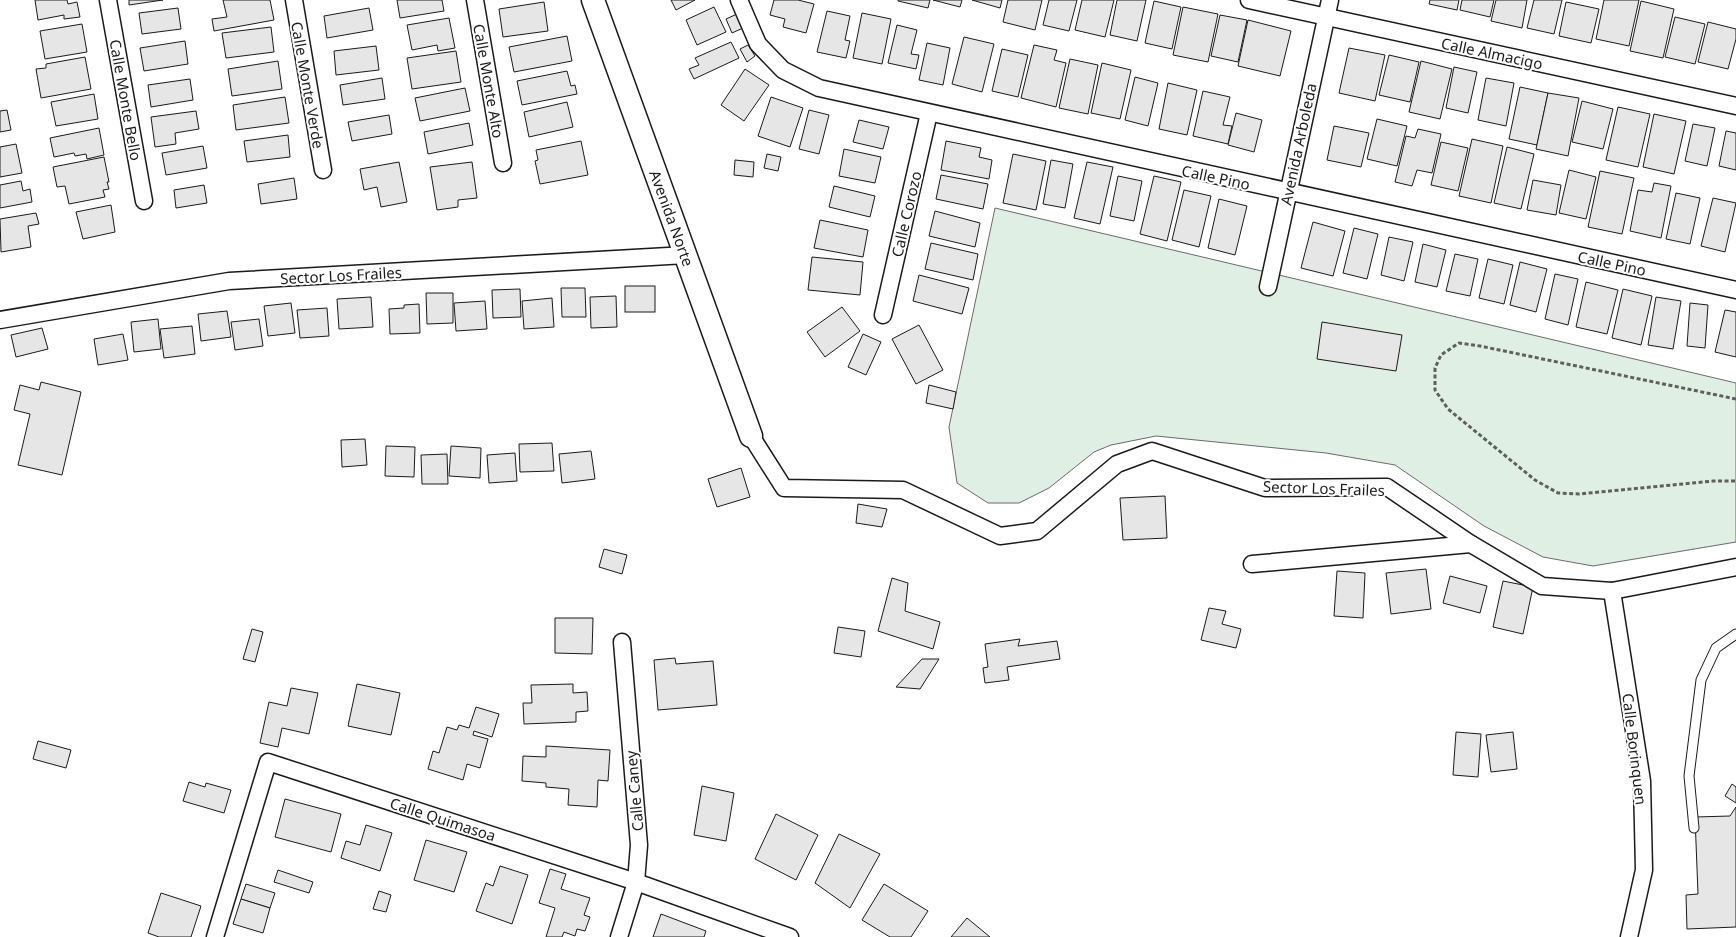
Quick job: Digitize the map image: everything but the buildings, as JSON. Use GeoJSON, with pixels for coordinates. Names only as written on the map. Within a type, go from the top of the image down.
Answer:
{"type":"FeatureCollection","features":[{"type":"Feature","properties":{"kind":"street","name":"Calle Monte Bello"},"geometry":{"type":"LineString","coordinates":[[108,0],[144,201]]}},
{"type":"Feature","properties":{"kind":"street","name":"Calle Monte Verde"},"geometry":{"type":"LineString","coordinates":[[294,0],[323,170]]}},
{"type":"Feature","properties":{"kind":"street","name":"Calle Monte Alto"},"geometry":{"type":"LineString","coordinates":[[474,0],[503,162]]}},
{"type":"Feature","properties":{"kind":"street","name":"Avenida Norte"},"geometry":{"type":"LineString","coordinates":[[593,0],[751,436]]}},
{"type":"Feature","properties":{"kind":"street","name":"Calle Pino"},"geometry":{"type":"LineString","coordinates":[[739,0],[758,44],[783,70],[819,88],[1736,290]]}},
{"type":"Feature","properties":{"kind":"street","name":"Calle Almacigo"},"geometry":{"type":"LineString","coordinates":[[1249,0],[1736,106]]}},
{"type":"Feature","properties":{"kind":"street","name":"Avenida Arboleda"},"geometry":{"type":"LineString","coordinates":[[1268,287],[1330,0]]}},
{"type":"Feature","properties":{"kind":"street","name":"Calle Corozo"},"geometry":{"type":"LineString","coordinates":[[883,315],[929,113]]}},
{"type":"Feature","properties":{"kind":"street","name":"Sector Los Frailes"},"geometry":{"type":"LineString","coordinates":[[0,320],[229,281],[686,255]]}},
{"type":"Feature","properties":{"kind":"street","name":"Sector Los Frailes"},"geometry":{"type":"LineString","coordinates":[[751,436],[784,488],[903,490],[1000,536],[1037,531],[1117,464],[1152,452],[1265,488],[1387,487],[1472,544]]}},
{"type":"Feature","properties":{"kind":"street"},"geometry":{"type":"LineString","coordinates":[[1252,564],[1472,544],[1542,586],[1612,590],[1736,567]]}},
{"type":"Feature","properties":{"kind":"street","name":"Calle Borinquen"},"geometry":{"type":"LineString","coordinates":[[1612,590],[1642,781],[1644,870],[1630,937]]}},
{"type":"Feature","properties":{"kind":"street","name":"Calle Caney"},"geometry":{"type":"LineString","coordinates":[[619,937],[636,882],[639,845],[622,642]]}},
{"type":"Feature","properties":{"kind":"street","name":"Calle Quimasoa"},"geometry":{"type":"LineString","coordinates":[[215,937],[268,762],[636,882],[790,937]]}},
{"type":"Feature","properties":{"kind":"lane"},"geometry":{"type":"LineString","coordinates":[[1694,828],[1689,776],[1701,680],[1716,648],[1736,634]]}},
{"type":"Feature","properties":{"kind":"path"},"geometry":{"type":"LineString","coordinates":[[1736,400],[1459,343],[1441,355],[1435,368],[1435,390],[1448,409],[1535,480],[1558,493],[1579,494],[1714,481],[1736,481]]}},
{"type":"Feature","properties":{"kind":"green space"},"geometry":{"type":"Polygon","coordinates":[[[995,208],[1736,383],[1736,542],[1593,566],[1543,557],[1484,526],[1395,465],[1326,453],[1156,436],[1111,445],[1094,452],[1049,488],[1019,503],[988,503],[957,483],[949,427],[995,208]]]}}]}
